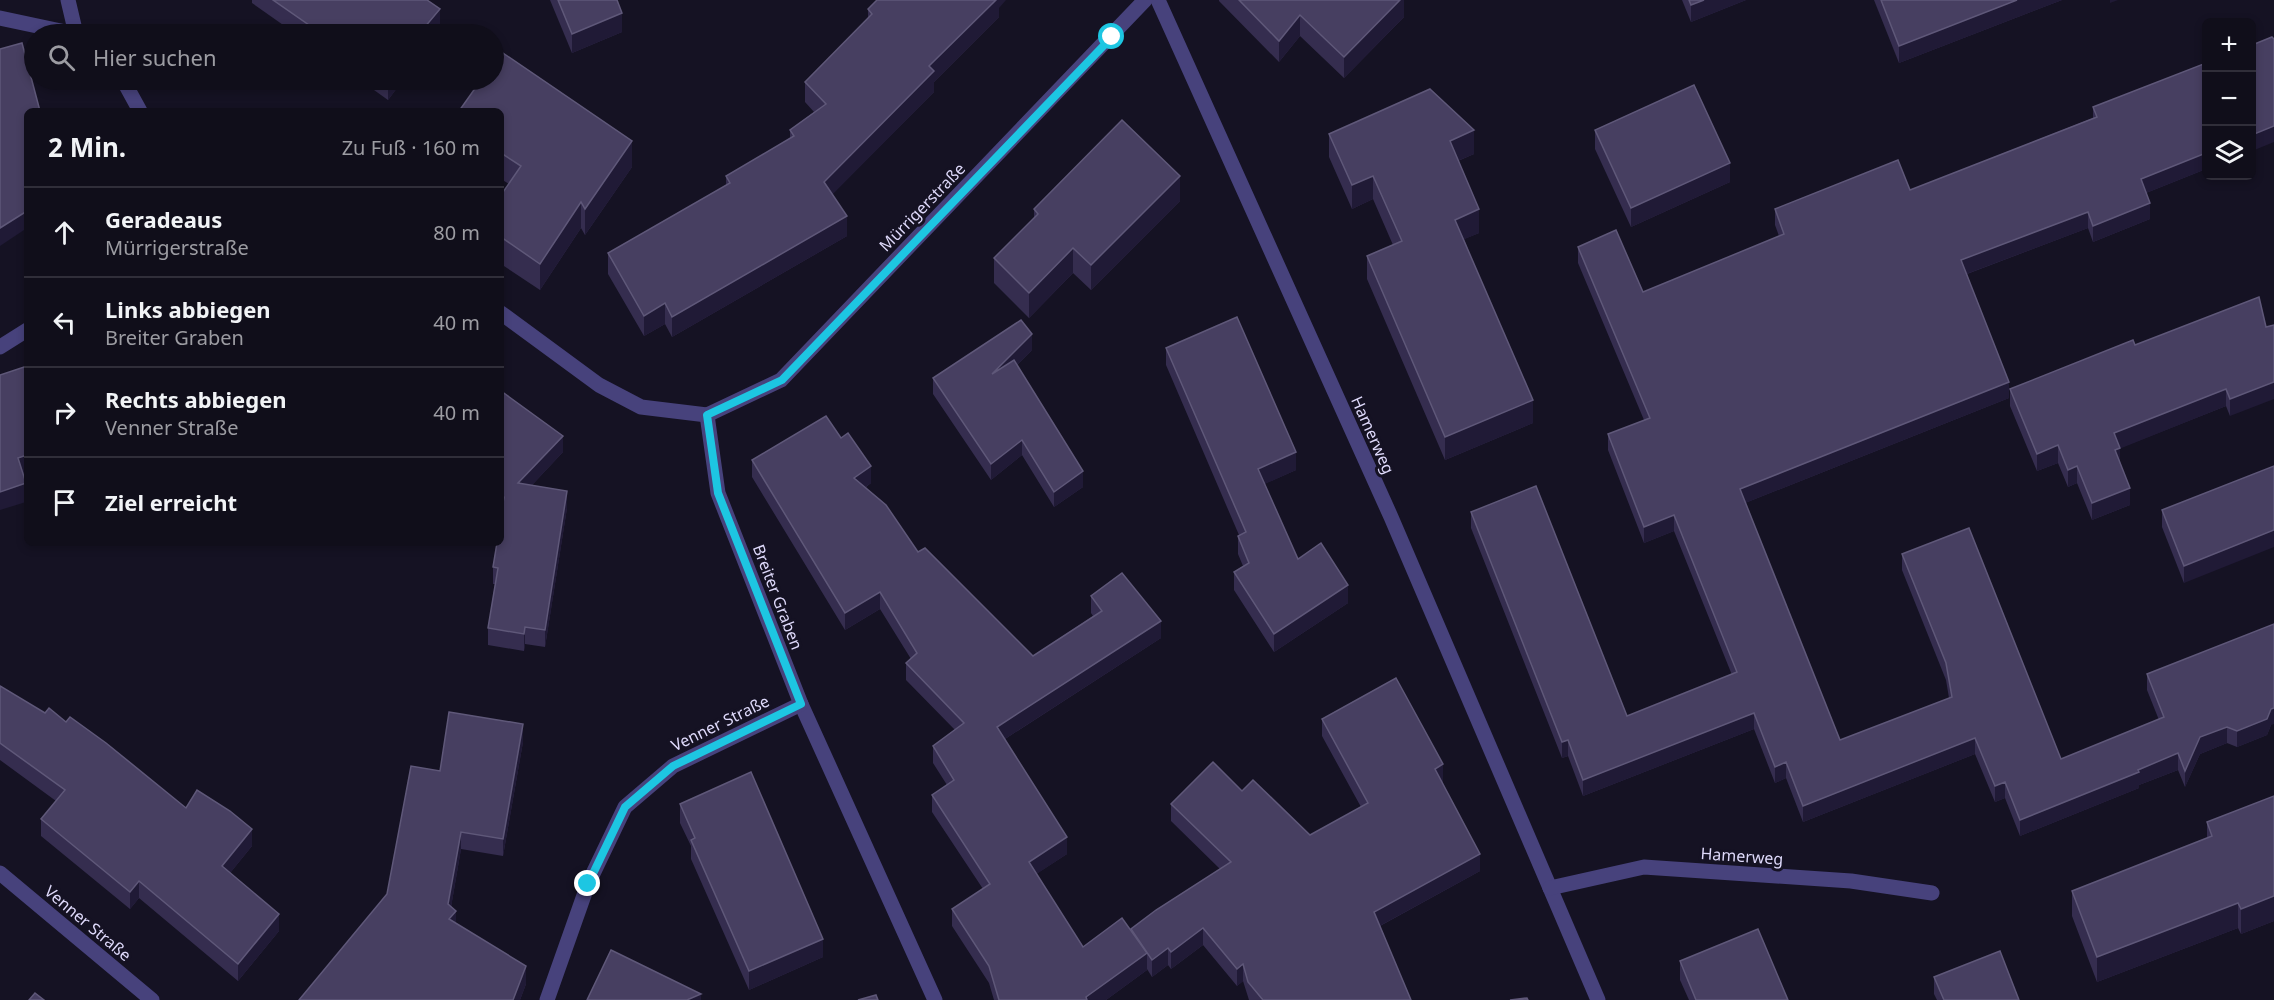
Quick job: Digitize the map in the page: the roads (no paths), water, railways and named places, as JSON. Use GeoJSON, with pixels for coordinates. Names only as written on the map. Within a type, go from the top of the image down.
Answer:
{"type":"FeatureCollection","features":[{"type":"Feature","properties":{"kind":"street"},"geometry":{"type":"LineString","coordinates":[[68,0],[74,24]]}},
{"type":"Feature","properties":{"kind":"street","name":"Mürrigerstraße"},"geometry":{"type":"LineString","coordinates":[[707,415],[782,380],[1145,0]]}},
{"type":"Feature","properties":{"kind":"street","name":"Hamerweg"},"geometry":{"type":"LineString","coordinates":[[1158,0],[1390,517],[1598,1000]]}},
{"type":"Feature","properties":{"kind":"street"},"geometry":{"type":"LineString","coordinates":[[0,18],[28,24]]}},
{"type":"Feature","properties":{"kind":"street"},"geometry":{"type":"LineString","coordinates":[[128,90],[138,108]]}},
{"type":"Feature","properties":{"kind":"street"},"geometry":{"type":"LineString","coordinates":[[504,315],[599,385],[641,407],[707,415]]}},
{"type":"Feature","properties":{"kind":"street"},"geometry":{"type":"LineString","coordinates":[[0,347],[24,332]]}},
{"type":"Feature","properties":{"kind":"street","name":"Breiter Graben"},"geometry":{"type":"LineString","coordinates":[[707,415],[718,493],[801,704],[934,1000]]}},
{"type":"Feature","properties":{"kind":"street","name":"Venner Straße"},"geometry":{"type":"LineString","coordinates":[[547,1000],[588,884],[625,807],[673,766],[801,704]]}},
{"type":"Feature","properties":{"kind":"street","name":"Hamerweg"},"geometry":{"type":"LineString","coordinates":[[1550,888],[1644,867],[1851,881],[1932,893]]}},
{"type":"Feature","properties":{"kind":"street","name":"Venner Straße"},"geometry":{"type":"LineString","coordinates":[[0,873],[152,1000]]}}]}
